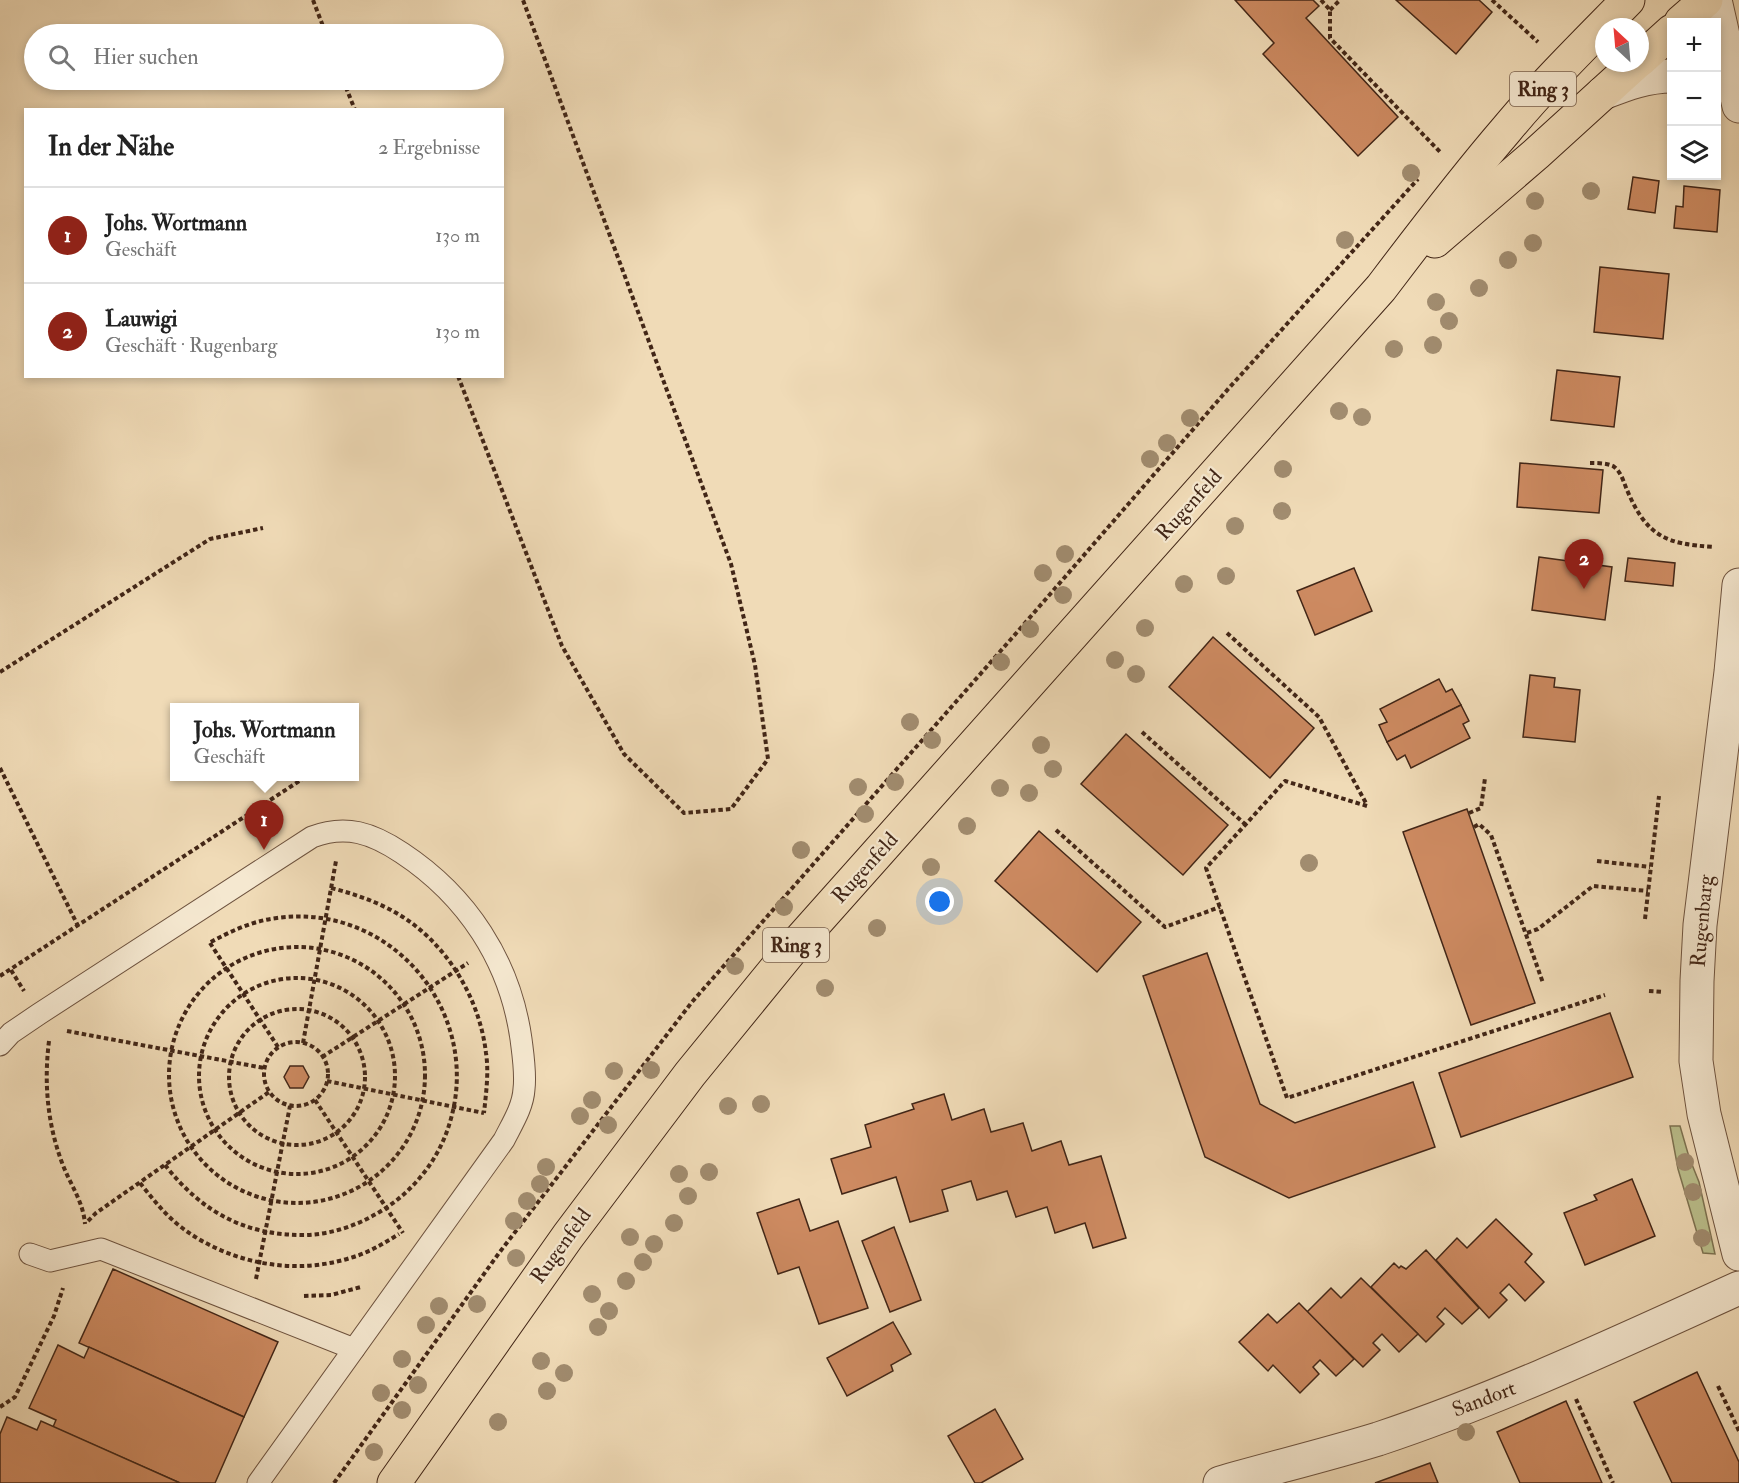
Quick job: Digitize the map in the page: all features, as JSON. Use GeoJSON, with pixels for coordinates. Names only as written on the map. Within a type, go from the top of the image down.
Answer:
{"type":"FeatureCollection","features":[{"type":"Feature","properties":{"kind":"main road","name":"Rugenfeld"},"geometry":{"type":"LineString","coordinates":[[394,1483],[453,1396],[575,1226],[690,1074],[792,949],[1381,288],[1462,182],[1507,128],[1628,0]]}},
{"type":"Feature","properties":{"kind":"main road"},"geometry":{"type":"LineString","coordinates":[[1686,18],[1706,0]]}},
{"type":"Feature","properties":{"kind":"main road"},"geometry":{"type":"LineString","coordinates":[[1649,52],[1667,35]]}},
{"type":"Feature","properties":{"kind":"main road","name":"Rugenfeld"},"geometry":{"type":"LineString","coordinates":[[1381,288],[1528,161],[1626,72]]}},
{"type":"Feature","properties":{"kind":"street"},"geometry":{"type":"LineString","coordinates":[[1715,0],[1739,106]]}},
{"type":"Feature","properties":{"kind":"street"},"geometry":{"type":"LineString","coordinates":[[1603,93],[1632,82],[1656,76],[1667,76]]}},
{"type":"Feature","properties":{"kind":"street"},"geometry":{"type":"LineString","coordinates":[[1721,93],[1732,102],[1739,114]]}},
{"type":"Feature","properties":{"kind":"street","name":"Rugenbarg"},"geometry":{"type":"LineString","coordinates":[[1739,585],[1728,696],[1704,887],[1697,981],[1696,1061],[1704,1113],[1730,1178],[1739,1254]]}},
{"type":"Feature","properties":{"kind":"street","name":"Sandort"},"geometry":{"type":"LineString","coordinates":[[1220,1483],[1377,1438],[1562,1368],[1739,1288]]}},
{"type":"Feature","properties":{"kind":"lane"},"geometry":{"type":"LineString","coordinates":[[0,1045],[11,1033],[45,1021],[191,915],[312,837],[326,832],[342,830],[362,833],[390,846],[418,864],[446,887],[470,914],[492,948],[510,988],[518,1020],[523,1056],[524,1090],[514,1119],[504,1140],[258,1483]]}},
{"type":"Feature","properties":{"kind":"lane"},"geometry":{"type":"LineString","coordinates":[[30,1254],[50,1261],[101,1249],[354,1349]]}},
{"type":"Feature","properties":{"kind":"path"},"geometry":{"type":"LineString","coordinates":[[313,0],[322,24]]}},
{"type":"Feature","properties":{"kind":"path"},"geometry":{"type":"LineString","coordinates":[[459,378],[562,646],[624,754],[684,813],[731,809],[768,759],[755,665],[731,564],[523,0]]}},
{"type":"Feature","properties":{"kind":"path"},"geometry":{"type":"LineString","coordinates":[[1321,0],[1330,10],[1330,38],[1441,153]]}},
{"type":"Feature","properties":{"kind":"path"},"geometry":{"type":"LineString","coordinates":[[1330,10],[1340,0]]}},
{"type":"Feature","properties":{"kind":"path"},"geometry":{"type":"LineString","coordinates":[[1492,0],[1539,43]]}},
{"type":"Feature","properties":{"kind":"path"},"geometry":{"type":"LineString","coordinates":[[347,90],[354,108]]}},
{"type":"Feature","properties":{"kind":"path"},"geometry":{"type":"LineString","coordinates":[[1590,463],[1606,464],[1617,470],[1637,511],[1644,521],[1661,536],[1686,545],[1714,547]]}},
{"type":"Feature","properties":{"kind":"path"},"geometry":{"type":"LineString","coordinates":[[0,672],[210,539],[262,528]]}},
{"type":"Feature","properties":{"kind":"path"},"geometry":{"type":"LineString","coordinates":[[1227,633],[1318,717],[1367,806],[1285,781],[1206,868],[1287,1098],[1605,995]]}},
{"type":"Feature","properties":{"kind":"path"},"geometry":{"type":"LineString","coordinates":[[1142,732],[1246,825]]}},
{"type":"Feature","properties":{"kind":"path"},"geometry":{"type":"LineString","coordinates":[[0,768],[78,926]]}},
{"type":"Feature","properties":{"kind":"path"},"geometry":{"type":"LineString","coordinates":[[1469,813],[1481,808],[1485,778]]}},
{"type":"Feature","properties":{"kind":"path"},"geometry":{"type":"LineString","coordinates":[[0,976],[301,781]]}},
{"type":"Feature","properties":{"kind":"path"},"geometry":{"type":"LineString","coordinates":[[1645,919],[1659,796]]}},
{"type":"Feature","properties":{"kind":"path"},"geometry":{"type":"LineString","coordinates":[[1474,826],[1479,824],[1491,835],[1543,983]]}},
{"type":"Feature","properties":{"kind":"path"},"geometry":{"type":"LineString","coordinates":[[303,1043],[342,830]]}},
{"type":"Feature","properties":{"kind":"path"},"geometry":{"type":"LineString","coordinates":[[1056,830],[1165,927],[1220,907]]}},
{"type":"Feature","properties":{"kind":"path"},"geometry":{"type":"LineString","coordinates":[[1597,861],[1650,867]]}},
{"type":"Feature","properties":{"kind":"path"},"geometry":{"type":"LineString","coordinates":[[1527,933],[1538,929],[1593,886],[1648,891]]}},
{"type":"Feature","properties":{"kind":"path"},"geometry":{"type":"LineString","coordinates":[[332,888],[361,896],[390,909],[407,920],[438,946],[457,971],[471,997],[481,1025],[487,1054],[488,1084],[484,1113]]}},
{"type":"Feature","properties":{"kind":"path"},"geometry":{"type":"LineString","coordinates":[[191,915],[278,1047]]}},
{"type":"Feature","properties":{"kind":"path"},"geometry":{"type":"LineString","coordinates":[[165,1165],[199,1202],[242,1226],[291,1235],[316,1234],[341,1229],[365,1221],[387,1208],[418,1180],[437,1154],[454,1107],[457,1082],[456,1058],[446,1017],[431,987],[415,967],[396,950],[374,936],[351,926],[326,919],[302,916],[254,923],[209,943]]}},
{"type":"Feature","properties":{"kind":"path"},"geometry":{"type":"LineString","coordinates":[[296,947],[321,950],[340,954],[376,974],[404,1004],[421,1041],[426,1081],[424,1101],[416,1125],[404,1147],[388,1166],[369,1182],[347,1194],[322,1201],[297,1204],[272,1202],[253,1196],[226,1182],[191,1148],[174,1111],[169,1071],[171,1051],[179,1026],[191,1004],[207,985],[226,969],[248,957],[271,950],[296,947]]}},
{"type":"Feature","properties":{"kind":"path"},"geometry":{"type":"LineString","coordinates":[[322,1057],[492,948]]}},
{"type":"Feature","properties":{"kind":"path"},"geometry":{"type":"LineString","coordinates":[[315,979],[351,994],[366,1006],[378,1021],[388,1038],[393,1056],[395,1076],[393,1095],[388,1113],[379,1130],[352,1156],[335,1166],[317,1172],[297,1174],[278,1172],[242,1157],[216,1130],[201,1095],[199,1075],[201,1056],[216,1021],[228,1006],[243,994],[259,985],[277,980],[315,979]]}},
{"type":"Feature","properties":{"kind":"path"},"geometry":{"type":"LineString","coordinates":[[1649,991],[1664,992]]}},
{"type":"Feature","properties":{"kind":"path"},"geometry":{"type":"LineString","coordinates":[[292,1009],[309,1010],[334,1019],[352,1037],[361,1053],[365,1071],[364,1089],[359,1106],[350,1120],[336,1132],[320,1141],[301,1144],[283,1143],[258,1132],[240,1113],[230,1088],[231,1062],[237,1046],[247,1031],[260,1020],[275,1012],[292,1009]]}},
{"type":"Feature","properties":{"kind":"path"},"geometry":{"type":"LineString","coordinates":[[0,1407],[15,1397],[54,1316],[85,1224],[82,1204],[65,1171],[51,1124],[45,1021],[171,1051],[264,1068]]}},
{"type":"Feature","properties":{"kind":"path"},"geometry":{"type":"LineString","coordinates":[[290,1042],[303,1043],[314,1048],[322,1057],[327,1069],[327,1081],[323,1092],[315,1100],[303,1105],[290,1106],[278,1101],[269,1092],[264,1081],[264,1068],[269,1056],[278,1047],[290,1042]]}},
{"type":"Feature","properties":{"kind":"path"},"geometry":{"type":"LineString","coordinates":[[327,1081],[514,1119]]}},
{"type":"Feature","properties":{"kind":"path"},"geometry":{"type":"LineString","coordinates":[[85,1224],[96,1213],[269,1092]]}},
{"type":"Feature","properties":{"kind":"path"},"geometry":{"type":"LineString","coordinates":[[315,1100],[419,1257]]}},
{"type":"Feature","properties":{"kind":"path"},"geometry":{"type":"LineString","coordinates":[[254,1285],[290,1106]]}},
{"type":"Feature","properties":{"kind":"path"},"geometry":{"type":"LineString","coordinates":[[140,1184],[180,1227],[205,1243],[232,1255],[260,1263],[290,1266],[320,1265],[339,1261],[377,1248],[403,1232]]}},
{"type":"Feature","properties":{"kind":"path"},"geometry":{"type":"LineString","coordinates":[[302,1296],[331,1294],[368,1285]]}},
{"type":"Feature","properties":{"kind":"path"},"geometry":{"type":"LineString","coordinates":[[1562,1368],[1613,1483]]}},
{"type":"Feature","properties":{"kind":"path"},"geometry":{"type":"LineString","coordinates":[[1718,1386],[1739,1431]]}},
{"type":"Feature","properties":{"kind":"green space"},"geometry":{"type":"Polygon","coordinates":[[[1670,1126],[1680,1126],[1699,1182],[1715,1254],[1703,1253],[1678,1169],[1670,1126]]]}},
{"type":"Feature","properties":{"kind":"building"},"geometry":{"type":"Polygon","coordinates":[[[1235,0],[1313,0],[1319,6],[1306,18],[1398,117],[1358,156],[1263,54],[1274,43],[1235,0]]]}},
{"type":"Feature","properties":{"kind":"building"},"geometry":{"type":"Polygon","coordinates":[[[1396,0],[1479,0],[1492,12],[1456,54],[1396,0]]]}},
{"type":"Feature","properties":{"kind":"building"},"geometry":{"type":"Polygon","coordinates":[[[1633,177],[1659,181],[1655,213],[1628,209],[1633,177]]]}},
{"type":"Feature","properties":{"kind":"building"},"geometry":{"type":"Polygon","coordinates":[[[1684,186],[1720,190],[1717,232],[1674,228],[1676,206],[1683,207],[1684,186]]]}},
{"type":"Feature","properties":{"kind":"building"},"geometry":{"type":"Polygon","coordinates":[[[1600,267],[1669,274],[1663,339],[1594,332],[1600,267]]]}},
{"type":"Feature","properties":{"kind":"building"},"geometry":{"type":"Polygon","coordinates":[[[1557,370],[1620,377],[1614,427],[1551,420],[1557,370]]]}},
{"type":"Feature","properties":{"kind":"building"},"geometry":{"type":"Polygon","coordinates":[[[1520,463],[1603,470],[1599,513],[1517,507],[1520,463]]]}},
{"type":"Feature","properties":{"kind":"building"},"geometry":{"type":"Polygon","coordinates":[[[1539,557],[1612,567],[1605,620],[1532,610],[1539,557]]]}},
{"type":"Feature","properties":{"kind":"building"},"geometry":{"type":"Polygon","coordinates":[[[1628,558],[1675,563],[1673,586],[1625,581],[1628,558]]]}},
{"type":"Feature","properties":{"kind":"building"},"geometry":{"type":"Polygon","coordinates":[[[1354,568],[1372,611],[1315,635],[1297,591],[1354,568]]]}},
{"type":"Feature","properties":{"kind":"building"},"geometry":{"type":"Polygon","coordinates":[[[1213,637],[1314,728],[1270,778],[1169,687],[1213,637]]]}},
{"type":"Feature","properties":{"kind":"building"},"geometry":{"type":"Polygon","coordinates":[[[1530,675],[1555,678],[1554,687],[1580,690],[1575,742],[1523,737],[1530,675]]]}},
{"type":"Feature","properties":{"kind":"building"},"geometry":{"type":"Polygon","coordinates":[[[1439,679],[1446,692],[1452,689],[1461,705],[1387,742],[1379,725],[1387,722],[1380,709],[1439,679]]]}},
{"type":"Feature","properties":{"kind":"building"},"geometry":{"type":"Polygon","coordinates":[[[1461,705],[1469,721],[1463,724],[1470,738],[1411,768],[1405,755],[1397,760],[1387,742],[1461,705]]]}},
{"type":"Feature","properties":{"kind":"building"},"geometry":{"type":"Polygon","coordinates":[[[1126,734],[1228,825],[1183,875],[1081,784],[1126,734]]]}},
{"type":"Feature","properties":{"kind":"building"},"geometry":{"type":"Polygon","coordinates":[[[1467,809],[1535,1003],[1471,1025],[1403,832],[1467,809]]]}},
{"type":"Feature","properties":{"kind":"building"},"geometry":{"type":"Polygon","coordinates":[[[1039,831],[1141,922],[1097,972],[995,881],[1039,831]]]}},
{"type":"Feature","properties":{"kind":"building"},"geometry":{"type":"Polygon","coordinates":[[[1207,953],[1260,1104],[1295,1123],[1413,1082],[1435,1147],[1289,1198],[1205,1157],[1143,976],[1207,953]]]}},
{"type":"Feature","properties":{"kind":"building"},"geometry":{"type":"Polygon","coordinates":[[[1610,1013],[1633,1077],[1461,1137],[1439,1073],[1610,1013]]]}},
{"type":"Feature","properties":{"kind":"building"},"geometry":{"type":"Polygon","coordinates":[[[290,1066],[303,1066],[309,1077],[303,1088],[290,1088],[284,1077],[290,1066]]]}},
{"type":"Feature","properties":{"kind":"building"},"geometry":{"type":"Polygon","coordinates":[[[944,1094],[952,1120],[984,1109],[991,1132],[1023,1123],[1032,1151],[1061,1141],[1069,1165],[1101,1156],[1126,1238],[1093,1248],[1085,1223],[1055,1233],[1047,1207],[1016,1217],[1007,1191],[977,1200],[971,1181],[942,1190],[948,1211],[910,1222],[896,1177],[842,1194],[831,1159],[871,1147],[865,1125],[914,1109],[912,1104],[944,1094]]]}},
{"type":"Feature","properties":{"kind":"building"},"geometry":{"type":"Polygon","coordinates":[[[1632,1179],[1655,1236],[1585,1265],[1564,1213],[1597,1200],[1594,1195],[1632,1179]]]}},
{"type":"Feature","properties":{"kind":"building"},"geometry":{"type":"Polygon","coordinates":[[[799,1199],[810,1231],[838,1221],[868,1308],[819,1324],[799,1267],[778,1274],[757,1213],[799,1199]]]}},
{"type":"Feature","properties":{"kind":"building"},"geometry":{"type":"Polygon","coordinates":[[[1496,1219],[1532,1254],[1525,1262],[1544,1282],[1525,1301],[1509,1284],[1500,1293],[1507,1300],[1489,1318],[1436,1260],[1457,1238],[1467,1248],[1496,1219]]]}},
{"type":"Feature","properties":{"kind":"building"},"geometry":{"type":"Polygon","coordinates":[[[894,1227],[921,1300],[890,1312],[862,1241],[894,1227]]]}},
{"type":"Feature","properties":{"kind":"building"},"geometry":{"type":"Polygon","coordinates":[[[1426,1250],[1479,1308],[1462,1324],[1445,1308],[1437,1317],[1444,1324],[1426,1342],[1371,1287],[1394,1263],[1399,1268],[1401,1266],[1406,1269],[1426,1250]]]}},
{"type":"Feature","properties":{"kind":"building"},"geometry":{"type":"Polygon","coordinates":[[[113,1269],[278,1342],[244,1417],[79,1343],[113,1269]]]}},
{"type":"Feature","properties":{"kind":"building"},"geometry":{"type":"Polygon","coordinates":[[[1361,1278],[1418,1334],[1399,1352],[1382,1334],[1373,1343],[1380,1350],[1363,1367],[1307,1312],[1331,1288],[1341,1298],[1361,1278]]]}},
{"type":"Feature","properties":{"kind":"building"},"geometry":{"type":"Polygon","coordinates":[[[1299,1303],[1354,1359],[1336,1376],[1320,1360],[1313,1367],[1319,1374],[1300,1393],[1273,1365],[1268,1371],[1239,1342],[1268,1314],[1277,1323],[1299,1303]]]}},
{"type":"Feature","properties":{"kind":"building"},"geometry":{"type":"Polygon","coordinates":[[[893,1322],[911,1354],[891,1365],[893,1371],[847,1396],[827,1358],[893,1322]]]}},
{"type":"Feature","properties":{"kind":"building"},"geometry":{"type":"Polygon","coordinates":[[[58,1345],[84,1358],[89,1347],[244,1417],[215,1483],[180,1483],[53,1427],[56,1420],[29,1408],[58,1345]]]}},
{"type":"Feature","properties":{"kind":"building"},"geometry":{"type":"Polygon","coordinates":[[[1697,1372],[1739,1462],[1739,1483],[1672,1483],[1634,1402],[1697,1372]]]}},
{"type":"Feature","properties":{"kind":"building"},"geometry":{"type":"Polygon","coordinates":[[[1566,1401],[1602,1483],[1520,1483],[1497,1432],[1566,1401]]]}},
{"type":"Feature","properties":{"kind":"building"},"geometry":{"type":"Polygon","coordinates":[[[995,1409],[1023,1459],[981,1483],[975,1483],[948,1436],[995,1409]]]}},
{"type":"Feature","properties":{"kind":"building"},"geometry":{"type":"Polygon","coordinates":[[[7,1417],[37,1430],[41,1421],[180,1483],[0,1483],[0,1434],[7,1417]]]}},
{"type":"Feature","properties":{"kind":"building"},"geometry":{"type":"Polygon","coordinates":[[[1430,1463],[1438,1483],[1375,1483],[1430,1463]]]}},
{"type":"Feature","properties":{"kind":"place","name":"Lauwigi"},"geometry":{"type":"Point","coordinates":[1584,589]}},
{"type":"Feature","properties":{"kind":"place","name":"Johs. Wortmann"},"geometry":{"type":"Point","coordinates":[264,850]}}]}
